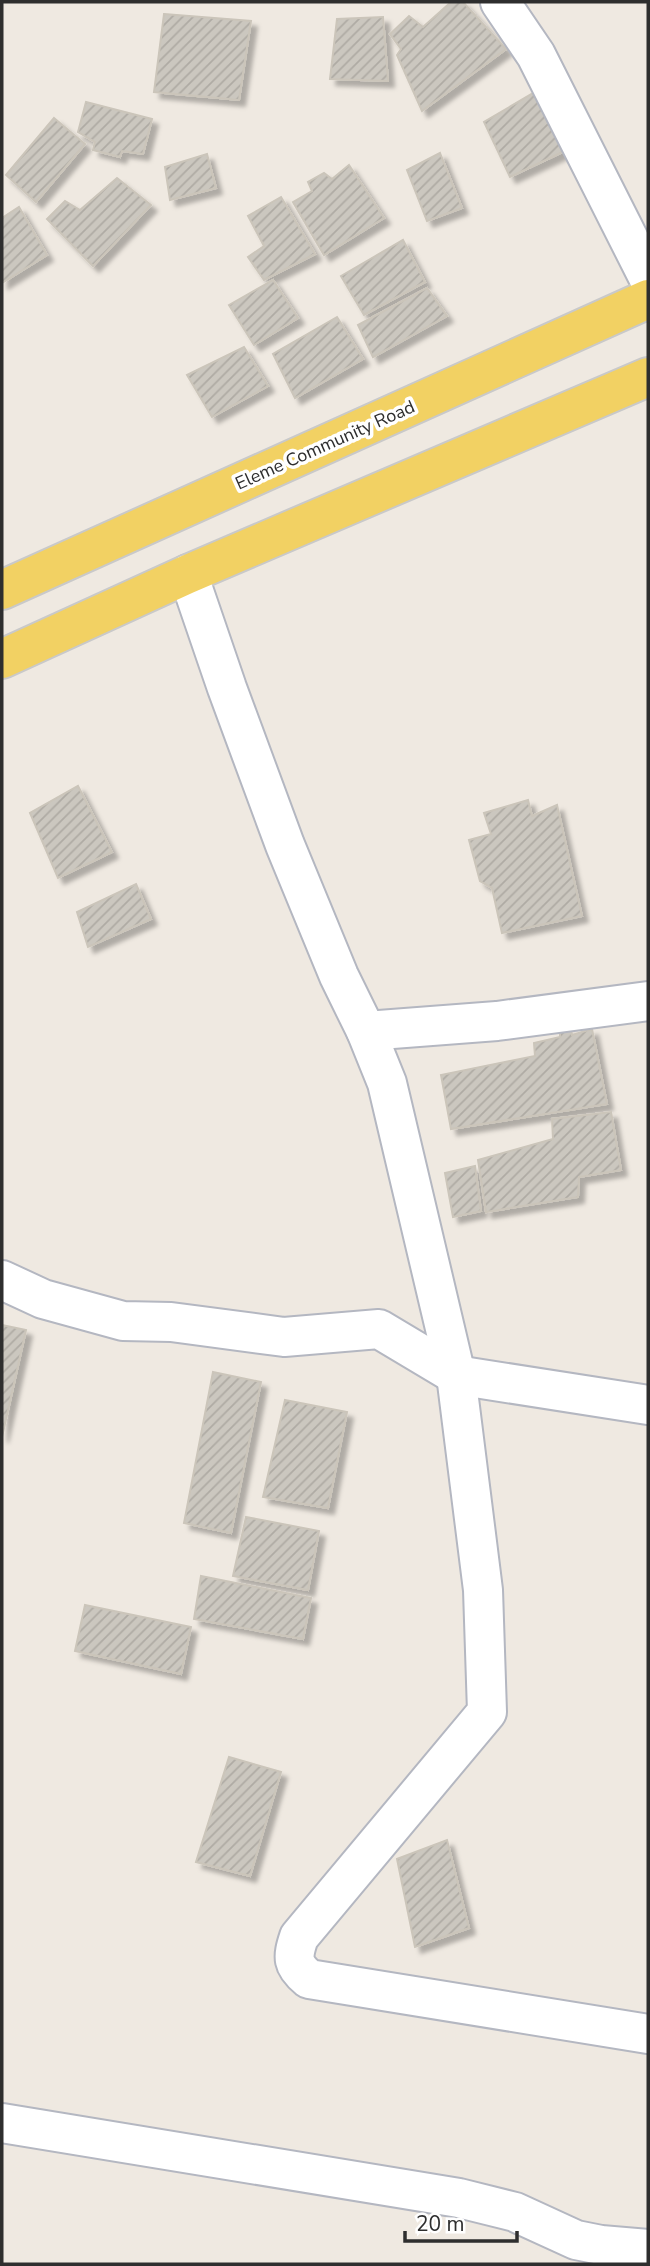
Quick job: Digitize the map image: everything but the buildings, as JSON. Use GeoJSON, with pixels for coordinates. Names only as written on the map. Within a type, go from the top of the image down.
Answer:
{"type":"FeatureCollection","features":[{"type":"Feature","properties":{"kind":"main road","name":"Eleme Community Road"},"geometry":{"type":"LineString","coordinates":[[2,590],[648,299]]}},
{"type":"Feature","properties":{"kind":"main road"},"geometry":{"type":"LineString","coordinates":[[2,659],[188,574],[648,377]]}},
{"type":"Feature","properties":{"kind":"street"},"geometry":{"type":"LineString","coordinates":[[499,2],[536,55],[648,277]]}},
{"type":"Feature","properties":{"kind":"street"},"geometry":{"type":"LineString","coordinates":[[188,574],[285,845],[387,1083],[456,1375],[483,1590],[486,1712],[299,1937],[293,1954],[297,1969],[309,1979],[648,2034]]}},
{"type":"Feature","properties":{"kind":"street"},"geometry":{"type":"LineString","coordinates":[[366,1031],[497,1021],[648,1001]]}},
{"type":"Feature","properties":{"kind":"street"},"geometry":{"type":"LineString","coordinates":[[2,1280],[43,1298],[123,1321],[171,1322],[284,1337],[379,1329],[456,1375],[648,1405]]}},
{"type":"Feature","properties":{"kind":"street"},"geometry":{"type":"LineString","coordinates":[[2,2123],[459,2198],[514,2212],[576,2241],[648,2249]]}}]}
